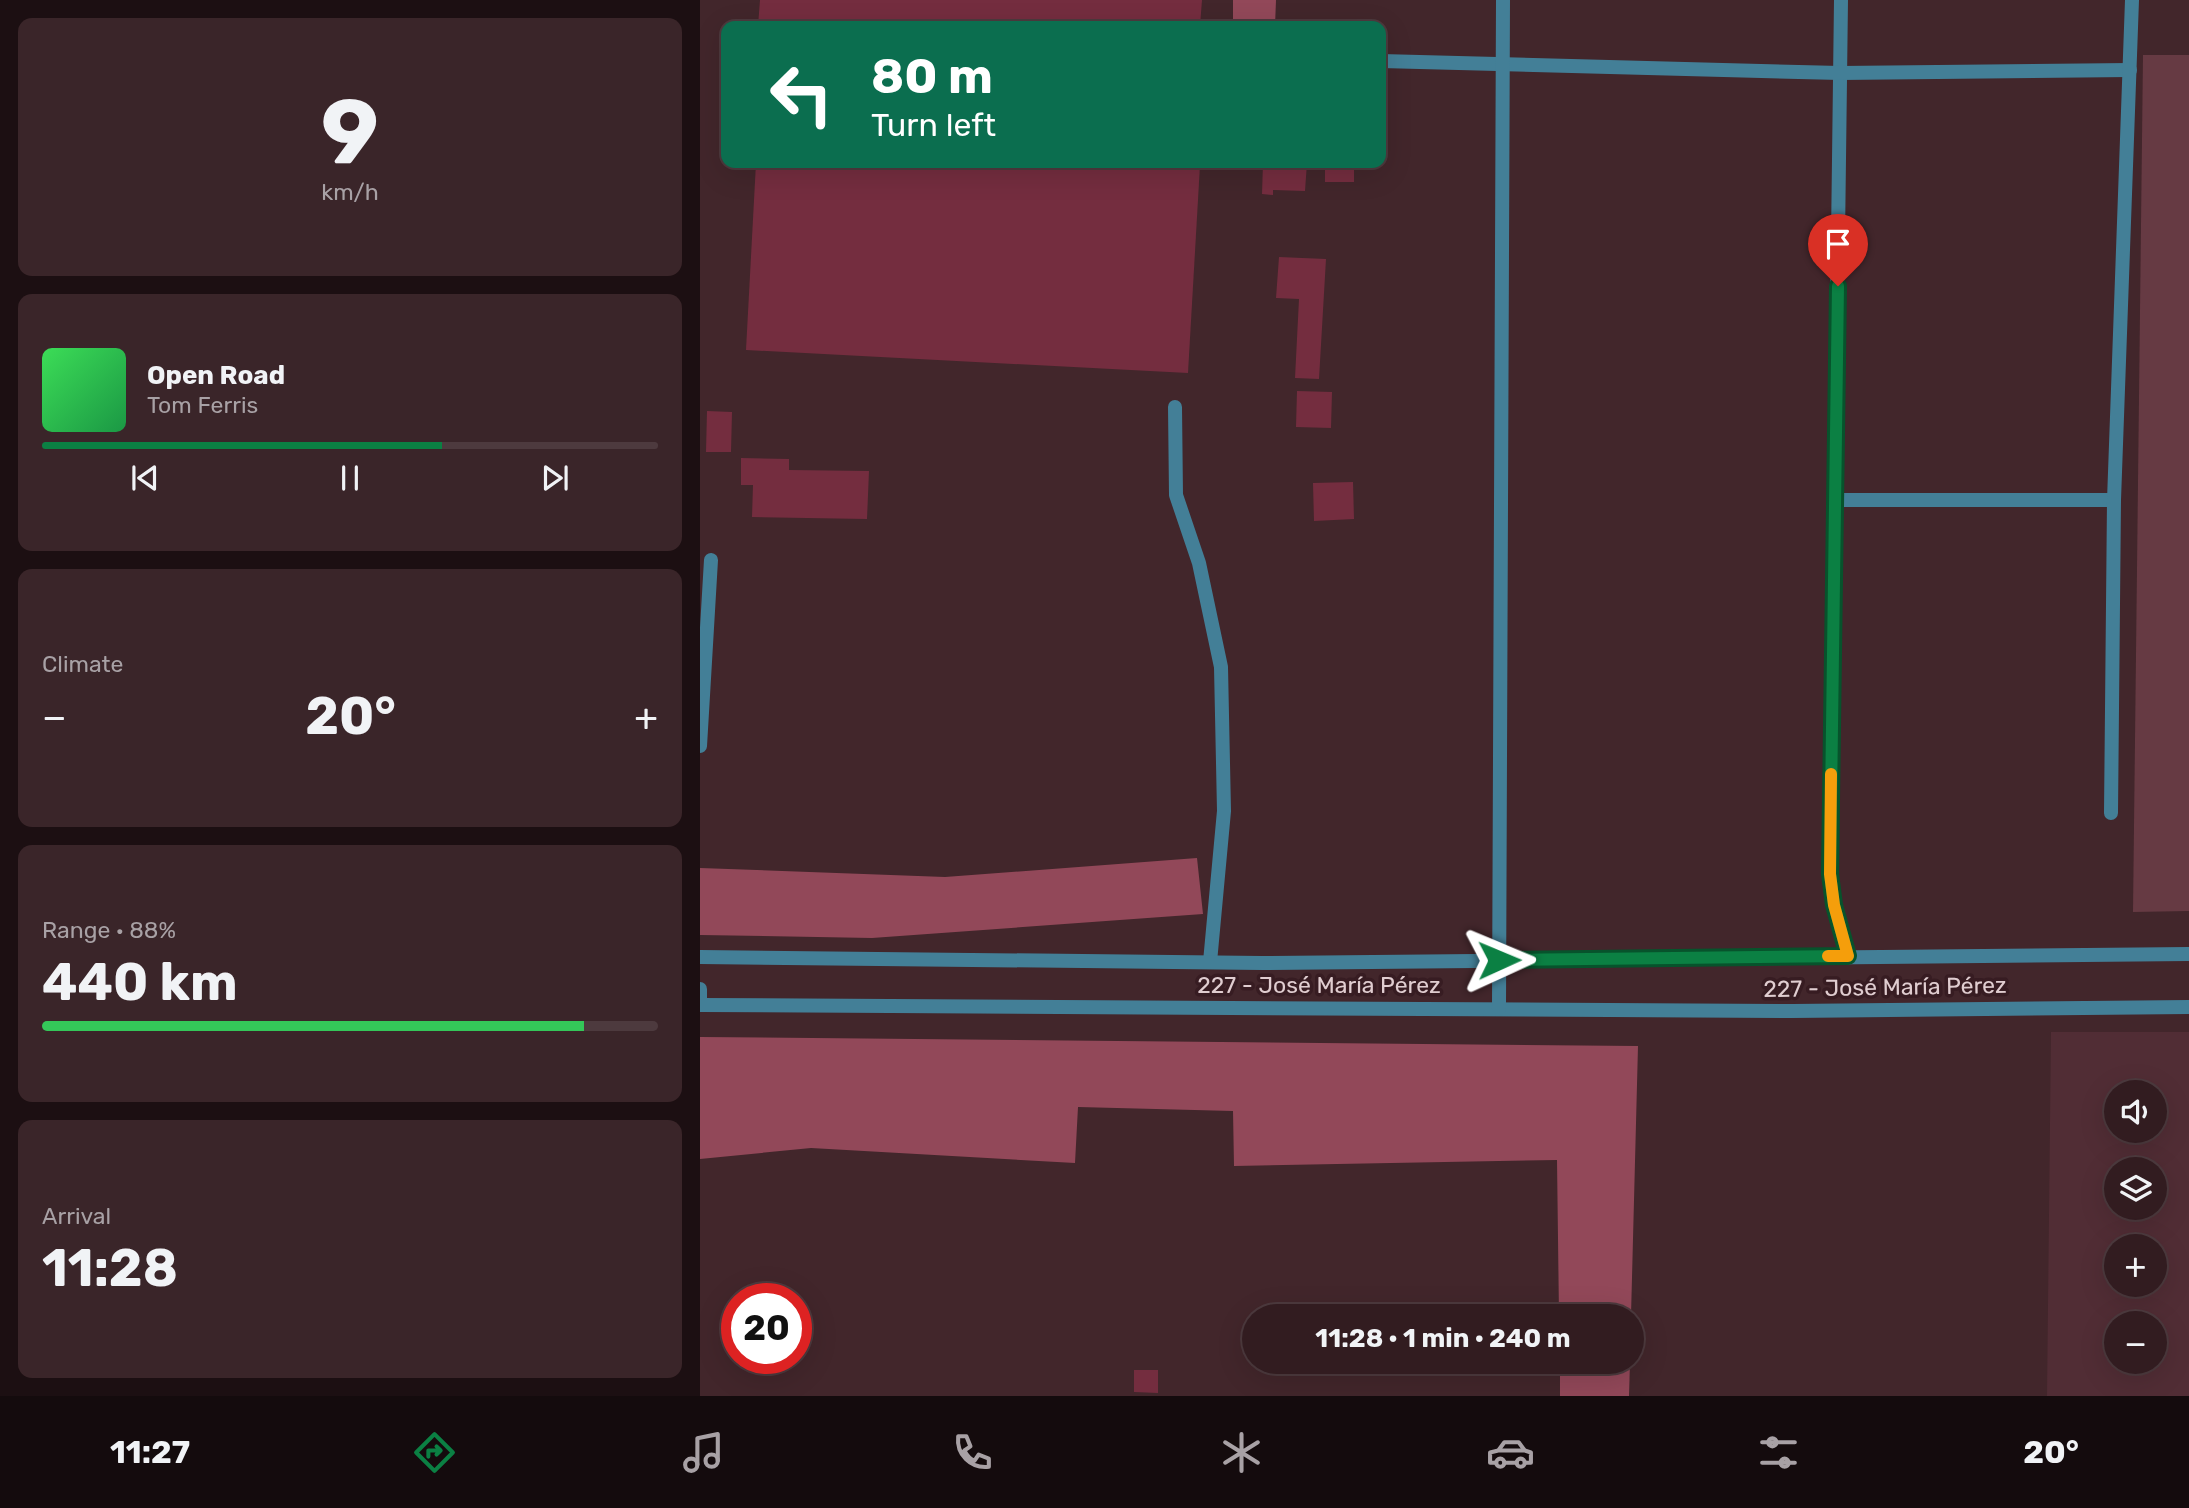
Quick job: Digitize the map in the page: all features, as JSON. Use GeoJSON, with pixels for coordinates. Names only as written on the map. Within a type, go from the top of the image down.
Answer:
{"type":"FeatureCollection","features":[{"type":"Feature","properties":{"kind":"street"},"geometry":{"type":"LineString","coordinates":[[1499,1009],[1503,0]]}},
{"type":"Feature","properties":{"kind":"street"},"geometry":{"type":"LineString","coordinates":[[1841,0],[1830,874],[1834,905],[1848,956]]}},
{"type":"Feature","properties":{"kind":"street"},"geometry":{"type":"LineString","coordinates":[[2111,813],[2114,500],[2132,0]]}},
{"type":"Feature","properties":{"kind":"street"},"geometry":{"type":"LineString","coordinates":[[1386,61],[1840,73],[2130,70]]}},
{"type":"Feature","properties":{"kind":"street"},"geometry":{"type":"LineString","coordinates":[[1175,407],[1175,495],[1199,563],[1221,667],[1224,811],[1210,962]]}},
{"type":"Feature","properties":{"kind":"street"},"geometry":{"type":"LineString","coordinates":[[1835,500],[2114,500]]}},
{"type":"Feature","properties":{"kind":"street"},"geometry":{"type":"LineString","coordinates":[[700,746],[711,560]]}},
{"type":"Feature","properties":{"kind":"street"},"geometry":{"type":"LineString","coordinates":[[700,957],[1210,962],[2189,954]]}},
{"type":"Feature","properties":{"kind":"street"},"geometry":{"type":"LineString","coordinates":[[700,989],[700,1005]]}},
{"type":"Feature","properties":{"kind":"street","name":"227 - José María Pérez"},"geometry":{"type":"LineString","coordinates":[[700,1005],[1806,1011],[2189,1007]]}},
{"type":"Feature","properties":{"kind":"shaded area"},"geometry":{"type":"Polygon","coordinates":[[[1233,0],[1276,0],[1275,21],[1233,21],[1233,0]]]}},
{"type":"Feature","properties":{"kind":"shaded area"},"geometry":{"type":"Polygon","coordinates":[[[2143,55],[2189,55],[2189,911],[2133,912],[2143,55]]]}},
{"type":"Feature","properties":{"kind":"shaded area"},"geometry":{"type":"Polygon","coordinates":[[[1197,858],[1203,914],[872,938],[700,935],[700,868],[945,877],[1197,858]]]}},
{"type":"Feature","properties":{"kind":"shaded area"},"geometry":{"type":"Polygon","coordinates":[[[2051,1032],[2189,1032],[2189,1396],[2047,1396],[2051,1032]]]}},
{"type":"Feature","properties":{"kind":"shaded area"},"geometry":{"type":"Polygon","coordinates":[[[700,1037],[1638,1046],[1631,1304],[1559,1304],[1557,1160],[1234,1166],[1233,1111],[1078,1107],[1075,1163],[811,1148],[700,1159],[700,1037]]]}},
{"type":"Feature","properties":{"kind":"shaded area"},"geometry":{"type":"Polygon","coordinates":[[[1560,1374],[1630,1374],[1629,1396],[1560,1396],[1560,1374]]]}},
{"type":"Feature","properties":{"kind":"building"},"geometry":{"type":"Polygon","coordinates":[[[760,0],[1202,0],[1200,21],[758,21],[760,0]]]}},
{"type":"Feature","properties":{"kind":"building"},"geometry":{"type":"Polygon","coordinates":[[[756,168],[1200,168],[1188,373],[746,350],[756,168]]]}},
{"type":"Feature","properties":{"kind":"building"},"geometry":{"type":"Polygon","coordinates":[[[1263,168],[1307,168],[1305,191],[1273,190],[1273,195],[1262,194],[1263,168]]]}},
{"type":"Feature","properties":{"kind":"building"},"geometry":{"type":"Polygon","coordinates":[[[1325,168],[1354,168],[1354,182],[1325,182],[1325,168]]]}},
{"type":"Feature","properties":{"kind":"building"},"geometry":{"type":"Polygon","coordinates":[[[1279,257],[1326,259],[1319,379],[1295,378],[1299,299],[1276,298],[1279,257]]]}},
{"type":"Feature","properties":{"kind":"building"},"geometry":{"type":"Polygon","coordinates":[[[1297,391],[1332,392],[1331,428],[1296,427],[1297,391]]]}},
{"type":"Feature","properties":{"kind":"building"},"geometry":{"type":"Polygon","coordinates":[[[707,411],[732,412],[731,452],[706,452],[707,411]]]}},
{"type":"Feature","properties":{"kind":"building"},"geometry":{"type":"Polygon","coordinates":[[[741,458],[789,459],[789,470],[869,471],[867,519],[752,517],[753,485],[741,485],[741,458]]]}},
{"type":"Feature","properties":{"kind":"building"},"geometry":{"type":"Polygon","coordinates":[[[1353,482],[1354,519],[1314,521],[1313,483],[1353,482]]]}},
{"type":"Feature","properties":{"kind":"building"},"geometry":{"type":"Polygon","coordinates":[[[1134,1370],[1158,1370],[1158,1393],[1134,1392],[1134,1370]]]}},
{"type":"Feature","properties":{"kind":"slow traffic"},"geometry":{"type":"LineString","coordinates":[[1828,956],[1848,956],[1834,905],[1830,874],[1831,774]]}},
{"type":"Feature","properties":{"kind":"route"},"geometry":{"type":"LineString","coordinates":[[1499,960],[1848,956],[1834,905],[1830,874],[1838,286]]}}]}
